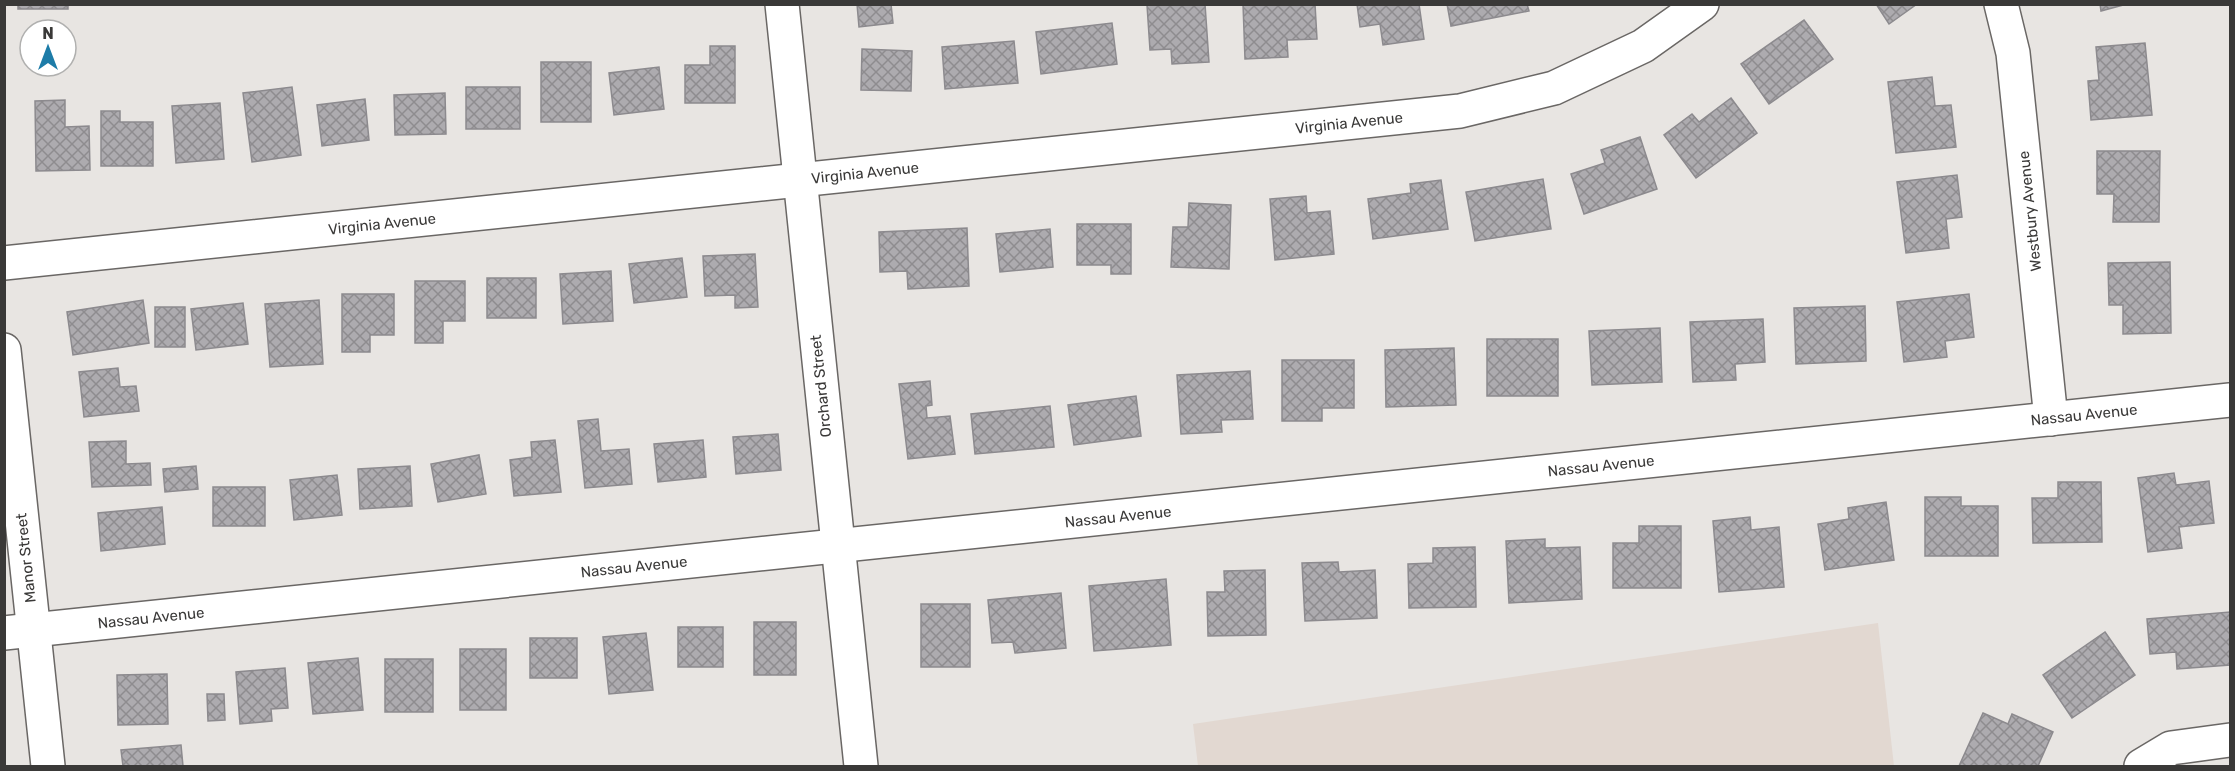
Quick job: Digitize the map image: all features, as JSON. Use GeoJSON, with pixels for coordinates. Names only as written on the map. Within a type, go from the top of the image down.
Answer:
{"type":"FeatureCollection","features":[{"type":"Feature","properties":{"kind":"street","name":"Orchard Street"},"geometry":{"type":"LineString","coordinates":[[782,4],[861,766]]}},
{"type":"Feature","properties":{"kind":"street","name":"Virginia Avenue"},"geometry":{"type":"LineString","coordinates":[[4,263],[1460,111],[1554,88],[1643,46],[1702,4]]}},
{"type":"Feature","properties":{"kind":"street","name":"Westbury Avenue"},"geometry":{"type":"LineString","coordinates":[[2001,4],[2013,53],[2051,419]]}},
{"type":"Feature","properties":{"kind":"street","name":"Manor Street"},"geometry":{"type":"LineString","coordinates":[[4,350],[19,631],[48,766]]}},
{"type":"Feature","properties":{"kind":"street","name":"Nassau Avenue"},"geometry":{"type":"LineString","coordinates":[[19,631],[2230,400]]}},
{"type":"Feature","properties":{"kind":"street"},"geometry":{"type":"LineString","coordinates":[[2141,766],[2171,748],[2230,740]]}},
{"type":"Feature","properties":{"kind":"shaded area"},"geometry":{"type":"Polygon","coordinates":[[[1878,623],[1894,766],[1198,766],[1193,724],[1878,623]]]}},
{"type":"Feature","properties":{"kind":"building"},"geometry":{"type":"Polygon","coordinates":[[[18,4],[68,4],[68,9],[18,9],[18,4]]]}},
{"type":"Feature","properties":{"kind":"building"},"geometry":{"type":"Polygon","coordinates":[[[857,4],[891,4],[893,23],[859,27],[857,4]]]}},
{"type":"Feature","properties":{"kind":"building"},"geometry":{"type":"Polygon","coordinates":[[[1205,4],[1209,62],[1172,64],[1171,49],[1150,50],[1147,5],[1205,4]]]}},
{"type":"Feature","properties":{"kind":"building"},"geometry":{"type":"Polygon","coordinates":[[[1243,4],[1315,4],[1317,39],[1287,40],[1288,57],[1245,59],[1243,4]]]}},
{"type":"Feature","properties":{"kind":"building"},"geometry":{"type":"Polygon","coordinates":[[[1357,4],[1419,4],[1424,39],[1383,45],[1380,24],[1360,27],[1357,4]]]}},
{"type":"Feature","properties":{"kind":"building"},"geometry":{"type":"Polygon","coordinates":[[[1447,4],[1527,4],[1529,11],[1451,26],[1447,4]]]}},
{"type":"Feature","properties":{"kind":"building"},"geometry":{"type":"Polygon","coordinates":[[[1876,4],[1917,4],[1889,24],[1876,4]]]}},
{"type":"Feature","properties":{"kind":"building"},"geometry":{"type":"Polygon","coordinates":[[[2100,4],[2127,4],[2101,11],[2100,4]]]}},
{"type":"Feature","properties":{"kind":"building"},"geometry":{"type":"Polygon","coordinates":[[[1804,20],[1833,59],[1769,104],[1741,64],[1804,20]]]}},
{"type":"Feature","properties":{"kind":"building"},"geometry":{"type":"Polygon","coordinates":[[[1112,23],[1117,64],[1041,74],[1036,32],[1112,23]]]}},
{"type":"Feature","properties":{"kind":"building"},"geometry":{"type":"Polygon","coordinates":[[[1014,41],[1018,83],[945,89],[942,47],[1014,41]]]}},
{"type":"Feature","properties":{"kind":"building"},"geometry":{"type":"Polygon","coordinates":[[[2145,43],[2152,115],[2091,120],[2088,81],[2099,80],[2096,47],[2145,43]]]}},
{"type":"Feature","properties":{"kind":"building"},"geometry":{"type":"Polygon","coordinates":[[[710,46],[735,46],[735,103],[685,103],[685,65],[710,65],[710,46]]]}},
{"type":"Feature","properties":{"kind":"building"},"geometry":{"type":"Polygon","coordinates":[[[862,49],[912,51],[911,91],[861,90],[862,49]]]}},
{"type":"Feature","properties":{"kind":"building"},"geometry":{"type":"Polygon","coordinates":[[[541,62],[591,62],[591,122],[541,122],[541,62]]]}},
{"type":"Feature","properties":{"kind":"building"},"geometry":{"type":"Polygon","coordinates":[[[659,67],[664,109],[614,115],[609,73],[659,67]]]}},
{"type":"Feature","properties":{"kind":"building"},"geometry":{"type":"Polygon","coordinates":[[[1932,77],[1935,106],[1951,105],[1956,147],[1896,153],[1888,82],[1932,77]]]}},
{"type":"Feature","properties":{"kind":"building"},"geometry":{"type":"Polygon","coordinates":[[[292,87],[301,155],[252,162],[243,93],[292,87]]]}},
{"type":"Feature","properties":{"kind":"building"},"geometry":{"type":"Polygon","coordinates":[[[466,87],[520,87],[520,129],[466,129],[466,87]]]}},
{"type":"Feature","properties":{"kind":"building"},"geometry":{"type":"Polygon","coordinates":[[[445,93],[446,134],[395,135],[394,95],[445,93]]]}},
{"type":"Feature","properties":{"kind":"building"},"geometry":{"type":"Polygon","coordinates":[[[1731,98],[1757,133],[1696,178],[1664,135],[1692,114],[1699,122],[1731,98]]]}},
{"type":"Feature","properties":{"kind":"building"},"geometry":{"type":"Polygon","coordinates":[[[365,99],[369,140],[322,146],[317,105],[365,99]]]}},
{"type":"Feature","properties":{"kind":"building"},"geometry":{"type":"Polygon","coordinates":[[[65,100],[65,127],[89,126],[90,170],[36,171],[35,101],[65,100]]]}},
{"type":"Feature","properties":{"kind":"building"},"geometry":{"type":"Polygon","coordinates":[[[220,103],[224,159],[176,163],[172,106],[220,103]]]}},
{"type":"Feature","properties":{"kind":"building"},"geometry":{"type":"Polygon","coordinates":[[[101,111],[120,111],[120,122],[153,122],[153,166],[101,166],[101,111]]]}},
{"type":"Feature","properties":{"kind":"building"},"geometry":{"type":"Polygon","coordinates":[[[1640,137],[1657,189],[1584,214],[1571,174],[1605,163],[1601,150],[1640,137]]]}},
{"type":"Feature","properties":{"kind":"building"},"geometry":{"type":"Polygon","coordinates":[[[2097,151],[2160,151],[2159,222],[2113,222],[2114,194],[2097,194],[2097,151]]]}},
{"type":"Feature","properties":{"kind":"building"},"geometry":{"type":"Polygon","coordinates":[[[1957,175],[1962,217],[1946,219],[1949,248],[1906,253],[1897,182],[1957,175]]]}},
{"type":"Feature","properties":{"kind":"building"},"geometry":{"type":"Polygon","coordinates":[[[1543,179],[1551,229],[1475,241],[1466,192],[1543,179]]]}},
{"type":"Feature","properties":{"kind":"building"},"geometry":{"type":"Polygon","coordinates":[[[1441,180],[1448,229],[1373,239],[1368,199],[1411,193],[1410,184],[1441,180]]]}},
{"type":"Feature","properties":{"kind":"building"},"geometry":{"type":"Polygon","coordinates":[[[1306,196],[1307,213],[1330,211],[1334,254],[1275,260],[1270,199],[1306,196]]]}},
{"type":"Feature","properties":{"kind":"building"},"geometry":{"type":"Polygon","coordinates":[[[1189,203],[1231,205],[1229,269],[1171,267],[1173,227],[1188,227],[1189,203]]]}},
{"type":"Feature","properties":{"kind":"building"},"geometry":{"type":"Polygon","coordinates":[[[1077,224],[1131,224],[1131,274],[1111,274],[1111,265],[1077,265],[1077,224]]]}},
{"type":"Feature","properties":{"kind":"building"},"geometry":{"type":"Polygon","coordinates":[[[967,228],[969,286],[908,289],[907,271],[880,272],[879,232],[967,228]]]}},
{"type":"Feature","properties":{"kind":"building"},"geometry":{"type":"Polygon","coordinates":[[[1050,229],[1053,267],[1000,272],[996,234],[1050,229]]]}},
{"type":"Feature","properties":{"kind":"building"},"geometry":{"type":"Polygon","coordinates":[[[755,254],[758,307],[735,308],[735,295],[705,296],[703,256],[755,254]]]}},
{"type":"Feature","properties":{"kind":"building"},"geometry":{"type":"Polygon","coordinates":[[[682,258],[687,297],[634,303],[629,264],[682,258]]]}},
{"type":"Feature","properties":{"kind":"building"},"geometry":{"type":"Polygon","coordinates":[[[2170,262],[2171,333],[2123,334],[2123,305],[2109,305],[2108,263],[2170,262]]]}},
{"type":"Feature","properties":{"kind":"building"},"geometry":{"type":"Polygon","coordinates":[[[611,271],[613,321],[563,324],[560,274],[611,271]]]}},
{"type":"Feature","properties":{"kind":"building"},"geometry":{"type":"Polygon","coordinates":[[[487,278],[536,278],[536,318],[487,318],[487,278]]]}},
{"type":"Feature","properties":{"kind":"building"},"geometry":{"type":"Polygon","coordinates":[[[415,281],[465,281],[465,321],[443,321],[443,343],[415,343],[415,281]]]}},
{"type":"Feature","properties":{"kind":"building"},"geometry":{"type":"Polygon","coordinates":[[[342,294],[394,294],[394,335],[370,335],[370,352],[342,352],[342,294]]]}},
{"type":"Feature","properties":{"kind":"building"},"geometry":{"type":"Polygon","coordinates":[[[1969,294],[1974,337],[1945,341],[1947,357],[1904,362],[1897,302],[1969,294]]]}},
{"type":"Feature","properties":{"kind":"building"},"geometry":{"type":"Polygon","coordinates":[[[143,300],[149,343],[73,355],[67,312],[143,300]]]}},
{"type":"Feature","properties":{"kind":"building"},"geometry":{"type":"Polygon","coordinates":[[[319,300],[323,364],[270,367],[265,304],[319,300]]]}},
{"type":"Feature","properties":{"kind":"building"},"geometry":{"type":"Polygon","coordinates":[[[243,303],[248,344],[196,350],[191,309],[243,303]]]}},
{"type":"Feature","properties":{"kind":"building"},"geometry":{"type":"Polygon","coordinates":[[[1865,306],[1866,361],[1796,364],[1794,308],[1865,306]]]}},
{"type":"Feature","properties":{"kind":"building"},"geometry":{"type":"Polygon","coordinates":[[[155,307],[185,307],[185,347],[155,347],[155,307]]]}},
{"type":"Feature","properties":{"kind":"building"},"geometry":{"type":"Polygon","coordinates":[[[1763,319],[1765,362],[1735,364],[1736,380],[1693,382],[1690,322],[1763,319]]]}},
{"type":"Feature","properties":{"kind":"building"},"geometry":{"type":"Polygon","coordinates":[[[1660,328],[1662,382],[1592,385],[1589,331],[1660,328]]]}},
{"type":"Feature","properties":{"kind":"building"},"geometry":{"type":"Polygon","coordinates":[[[1487,339],[1558,339],[1558,396],[1487,396],[1487,339]]]}},
{"type":"Feature","properties":{"kind":"building"},"geometry":{"type":"Polygon","coordinates":[[[1454,348],[1456,405],[1386,407],[1385,350],[1454,348]]]}},
{"type":"Feature","properties":{"kind":"building"},"geometry":{"type":"Polygon","coordinates":[[[1282,360],[1354,360],[1354,408],[1322,408],[1322,421],[1282,421],[1282,360]]]}},
{"type":"Feature","properties":{"kind":"building"},"geometry":{"type":"Polygon","coordinates":[[[118,368],[120,387],[136,386],[139,411],[84,417],[79,372],[118,368]]]}},
{"type":"Feature","properties":{"kind":"building"},"geometry":{"type":"Polygon","coordinates":[[[1250,371],[1253,419],[1221,420],[1222,432],[1181,434],[1177,375],[1250,371]]]}},
{"type":"Feature","properties":{"kind":"building"},"geometry":{"type":"Polygon","coordinates":[[[930,381],[932,405],[926,406],[927,418],[950,416],[955,454],[908,459],[899,384],[930,381]]]}},
{"type":"Feature","properties":{"kind":"building"},"geometry":{"type":"Polygon","coordinates":[[[1136,396],[1141,436],[1074,445],[1068,405],[1136,396]]]}},
{"type":"Feature","properties":{"kind":"building"},"geometry":{"type":"Polygon","coordinates":[[[1050,406],[1054,447],[975,454],[971,414],[1050,406]]]}},
{"type":"Feature","properties":{"kind":"building"},"geometry":{"type":"Polygon","coordinates":[[[598,419],[601,451],[629,449],[632,484],[585,488],[578,421],[598,419]]]}},
{"type":"Feature","properties":{"kind":"building"},"geometry":{"type":"Polygon","coordinates":[[[778,434],[781,470],[736,474],[733,437],[778,434]]]}},
{"type":"Feature","properties":{"kind":"building"},"geometry":{"type":"Polygon","coordinates":[[[555,440],[561,492],[514,496],[510,460],[532,457],[531,442],[555,440]]]}},
{"type":"Feature","properties":{"kind":"building"},"geometry":{"type":"Polygon","coordinates":[[[703,440],[706,477],[658,482],[654,444],[703,440]]]}},
{"type":"Feature","properties":{"kind":"building"},"geometry":{"type":"Polygon","coordinates":[[[126,441],[126,464],[150,463],[151,485],[92,487],[89,442],[126,441]]]}},
{"type":"Feature","properties":{"kind":"building"},"geometry":{"type":"Polygon","coordinates":[[[479,455],[486,494],[438,502],[431,464],[479,455]]]}},
{"type":"Feature","properties":{"kind":"building"},"geometry":{"type":"Polygon","coordinates":[[[196,466],[198,489],[165,492],[163,469],[196,466]]]}},
{"type":"Feature","properties":{"kind":"building"},"geometry":{"type":"Polygon","coordinates":[[[410,466],[412,506],[360,509],[358,469],[410,466]]]}},
{"type":"Feature","properties":{"kind":"building"},"geometry":{"type":"Polygon","coordinates":[[[2174,473],[2176,485],[2209,481],[2214,523],[2179,527],[2182,548],[2148,552],[2138,478],[2174,473]]]}},
{"type":"Feature","properties":{"kind":"building"},"geometry":{"type":"Polygon","coordinates":[[[337,475],[342,515],[294,520],[290,480],[337,475]]]}},
{"type":"Feature","properties":{"kind":"building"},"geometry":{"type":"Polygon","coordinates":[[[2058,482],[2101,482],[2102,542],[2033,543],[2032,498],[2058,498],[2058,482]]]}},
{"type":"Feature","properties":{"kind":"building"},"geometry":{"type":"Polygon","coordinates":[[[213,487],[265,487],[265,526],[213,526],[213,487]]]}},
{"type":"Feature","properties":{"kind":"building"},"geometry":{"type":"Polygon","coordinates":[[[1925,497],[1961,497],[1961,506],[1998,506],[1998,556],[1925,556],[1925,497]]]}},
{"type":"Feature","properties":{"kind":"building"},"geometry":{"type":"Polygon","coordinates":[[[1886,502],[1894,560],[1825,570],[1818,524],[1849,519],[1848,508],[1886,502]]]}},
{"type":"Feature","properties":{"kind":"building"},"geometry":{"type":"Polygon","coordinates":[[[162,507],[165,544],[101,551],[98,513],[162,507]]]}},
{"type":"Feature","properties":{"kind":"building"},"geometry":{"type":"Polygon","coordinates":[[[1750,517],[1751,530],[1779,527],[1784,587],[1719,592],[1713,521],[1750,517]]]}},
{"type":"Feature","properties":{"kind":"building"},"geometry":{"type":"Polygon","coordinates":[[[1639,526],[1681,526],[1681,588],[1613,588],[1613,543],[1639,543],[1639,526]]]}},
{"type":"Feature","properties":{"kind":"building"},"geometry":{"type":"Polygon","coordinates":[[[1545,539],[1545,548],[1580,547],[1582,599],[1509,603],[1506,541],[1545,539]]]}},
{"type":"Feature","properties":{"kind":"building"},"geometry":{"type":"Polygon","coordinates":[[[1475,547],[1476,607],[1409,608],[1408,564],[1433,563],[1433,548],[1475,547]]]}},
{"type":"Feature","properties":{"kind":"building"},"geometry":{"type":"Polygon","coordinates":[[[1338,562],[1339,572],[1375,570],[1377,618],[1305,621],[1302,563],[1338,562]]]}},
{"type":"Feature","properties":{"kind":"building"},"geometry":{"type":"Polygon","coordinates":[[[1265,570],[1266,635],[1208,636],[1207,592],[1225,592],[1224,571],[1265,570]]]}},
{"type":"Feature","properties":{"kind":"building"},"geometry":{"type":"Polygon","coordinates":[[[1166,579],[1171,645],[1094,651],[1089,586],[1166,579]]]}},
{"type":"Feature","properties":{"kind":"building"},"geometry":{"type":"Polygon","coordinates":[[[1061,593],[1066,648],[1015,653],[1013,642],[992,643],[988,600],[1061,593]]]}},
{"type":"Feature","properties":{"kind":"building"},"geometry":{"type":"Polygon","coordinates":[[[921,604],[970,604],[970,667],[921,667],[921,604]]]}},
{"type":"Feature","properties":{"kind":"building"},"geometry":{"type":"Polygon","coordinates":[[[2230,612],[2230,665],[2177,669],[2176,652],[2150,654],[2147,619],[2230,612]]]}},
{"type":"Feature","properties":{"kind":"building"},"geometry":{"type":"Polygon","coordinates":[[[754,622],[796,622],[796,675],[754,675],[754,622]]]}},
{"type":"Feature","properties":{"kind":"building"},"geometry":{"type":"Polygon","coordinates":[[[678,627],[723,627],[723,667],[678,667],[678,627]]]}},
{"type":"Feature","properties":{"kind":"building"},"geometry":{"type":"Polygon","coordinates":[[[2105,632],[2135,675],[2072,718],[2043,675],[2105,632]]]}},
{"type":"Feature","properties":{"kind":"building"},"geometry":{"type":"Polygon","coordinates":[[[646,633],[653,690],[609,694],[603,637],[646,633]]]}},
{"type":"Feature","properties":{"kind":"building"},"geometry":{"type":"Polygon","coordinates":[[[530,638],[577,638],[577,678],[530,678],[530,638]]]}},
{"type":"Feature","properties":{"kind":"building"},"geometry":{"type":"Polygon","coordinates":[[[460,649],[506,649],[506,710],[460,710],[460,649]]]}},
{"type":"Feature","properties":{"kind":"building"},"geometry":{"type":"Polygon","coordinates":[[[358,658],[363,710],[313,714],[308,663],[358,658]]]}},
{"type":"Feature","properties":{"kind":"building"},"geometry":{"type":"Polygon","coordinates":[[[385,659],[433,659],[433,712],[385,712],[385,659]]]}},
{"type":"Feature","properties":{"kind":"building"},"geometry":{"type":"Polygon","coordinates":[[[285,668],[288,708],[271,709],[272,721],[240,724],[236,672],[285,668]]]}},
{"type":"Feature","properties":{"kind":"building"},"geometry":{"type":"Polygon","coordinates":[[[167,674],[168,724],[118,725],[117,675],[167,674]]]}},
{"type":"Feature","properties":{"kind":"building"},"geometry":{"type":"Polygon","coordinates":[[[207,694],[224,694],[225,720],[208,721],[207,694]]]}},
{"type":"Feature","properties":{"kind":"building"},"geometry":{"type":"Polygon","coordinates":[[[1983,713],[2008,724],[2012,714],[2053,732],[2038,766],[1959,766],[1983,713]]]}},
{"type":"Feature","properties":{"kind":"building"},"geometry":{"type":"Polygon","coordinates":[[[181,745],[183,766],[123,766],[121,750],[181,745]]]}}]}
